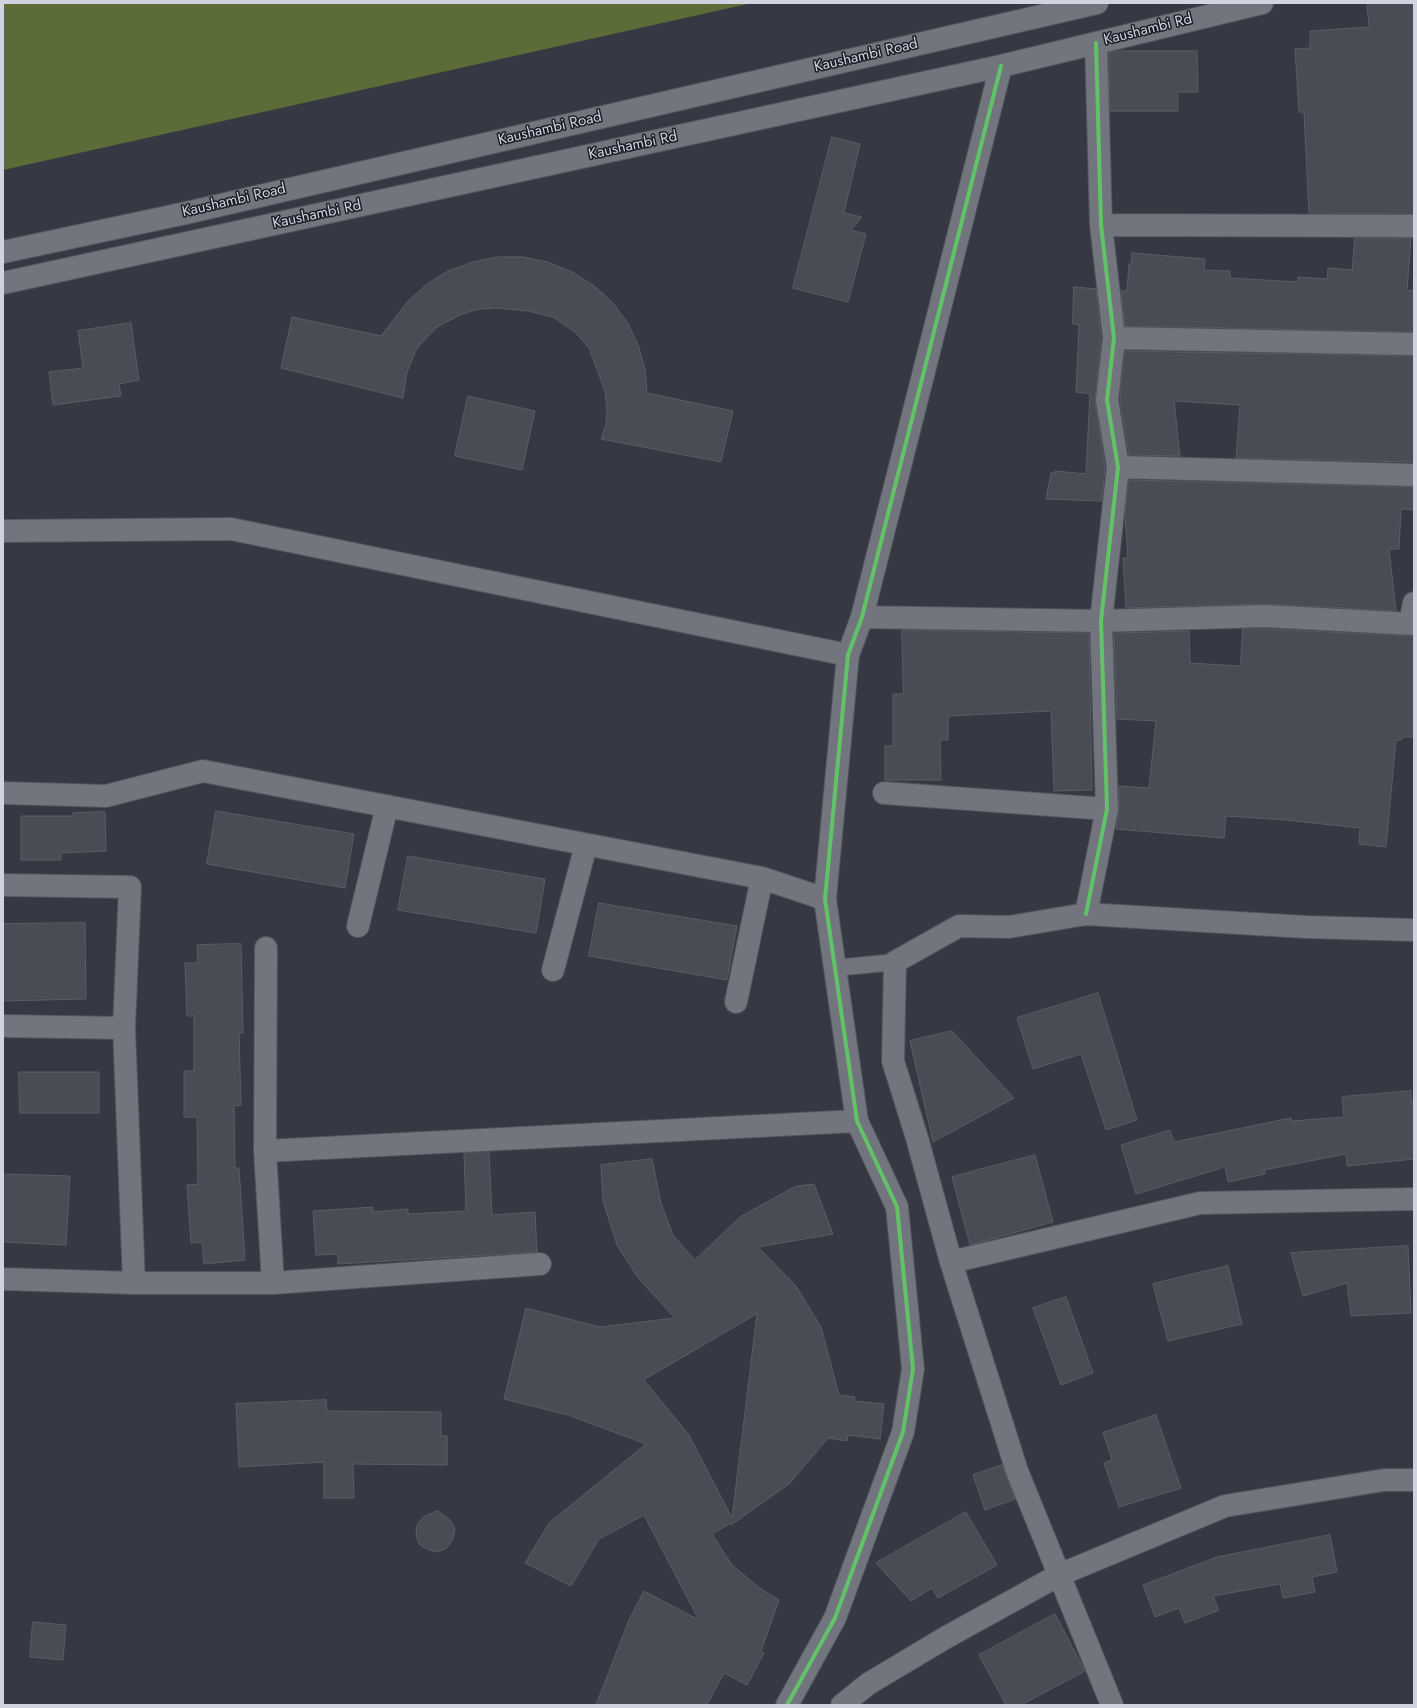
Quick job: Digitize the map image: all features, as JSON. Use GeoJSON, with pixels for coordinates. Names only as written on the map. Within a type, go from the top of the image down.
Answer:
{"type":"FeatureCollection","features":[{"type":"Feature","properties":{"kind":"street","name":"Kaushambi Road"},"geometry":{"type":"LineString","coordinates":[[3,252],[186,213],[1097,3]]}},
{"type":"Feature","properties":{"kind":"street","name":"Kaushambi Rd"},"geometry":{"type":"LineString","coordinates":[[3,283],[1001,66],[1262,3]]}},
{"type":"Feature","properties":{"kind":"street"},"geometry":{"type":"LineString","coordinates":[[1086,914],[1107,809],[1101,621],[1118,467],[1107,400],[1114,338],[1101,225],[1096,43]]}},
{"type":"Feature","properties":{"kind":"street"},"geometry":{"type":"LineString","coordinates":[[787,1705],[835,1618],[903,1432],[912,1368],[897,1207],[857,1121],[825,899],[848,655],[862,617],[1001,66]]}},
{"type":"Feature","properties":{"kind":"street"},"geometry":{"type":"LineString","coordinates":[[1101,225],[1414,226]]}},
{"type":"Feature","properties":{"kind":"street"},"geometry":{"type":"LineString","coordinates":[[1114,338],[1414,344]]}},
{"type":"Feature","properties":{"kind":"street"},"geometry":{"type":"LineString","coordinates":[[1118,467],[1414,475]]}},
{"type":"Feature","properties":{"kind":"street"},"geometry":{"type":"LineString","coordinates":[[3,531],[231,528],[848,655]]}},
{"type":"Feature","properties":{"kind":"street"},"geometry":{"type":"LineString","coordinates":[[862,617],[1101,621],[1264,616],[1413,616]]}},
{"type":"Feature","properties":{"kind":"street"},"geometry":{"type":"LineString","coordinates":[[3,793],[106,796],[204,771],[762,878],[825,899]]}},
{"type":"Feature","properties":{"kind":"street"},"geometry":{"type":"LineString","coordinates":[[884,794],[1107,809]]}},
{"type":"Feature","properties":{"kind":"street"},"geometry":{"type":"LineString","coordinates":[[358,926],[387,806]]}},
{"type":"Feature","properties":{"kind":"street"},"geometry":{"type":"LineString","coordinates":[[553,970],[586,845]]}},
{"type":"Feature","properties":{"kind":"street"},"geometry":{"type":"LineString","coordinates":[[736,1002],[762,878]]}},
{"type":"Feature","properties":{"kind":"street"},"geometry":{"type":"LineString","coordinates":[[3,885],[130,887],[124,1028],[134,1283]]}},
{"type":"Feature","properties":{"kind":"street"},"geometry":{"type":"LineString","coordinates":[[1112,1705],[1017,1471],[951,1262],[917,1138],[893,1061],[895,962],[959,926],[1009,927],[1086,914],[1306,927],[1414,930]]}},
{"type":"Feature","properties":{"kind":"street"},"geometry":{"type":"LineString","coordinates":[[266,948],[265,1151],[273,1283]]}},
{"type":"Feature","properties":{"kind":"street"},"geometry":{"type":"LineString","coordinates":[[3,1026],[124,1028]]}},
{"type":"Feature","properties":{"kind":"street"},"geometry":{"type":"LineString","coordinates":[[265,1151],[857,1121]]}},
{"type":"Feature","properties":{"kind":"street"},"geometry":{"type":"LineString","coordinates":[[951,1262],[1200,1204],[1414,1199]]}},
{"type":"Feature","properties":{"kind":"street"},"geometry":{"type":"LineString","coordinates":[[3,1279],[134,1283],[273,1283],[540,1264]]}},
{"type":"Feature","properties":{"kind":"street"},"geometry":{"type":"LineString","coordinates":[[842,1705],[868,1684],[932,1645],[1059,1575],[1225,1506],[1384,1480],[1414,1480]]}},
{"type":"Feature","properties":{"kind":"lane"},"geometry":{"type":"LineString","coordinates":[[835,968],[895,962]]}},
{"type":"Feature","properties":{"kind":"green space"},"geometry":{"type":"Polygon","coordinates":[[[3,3],[752,3],[3,170],[3,3]]]}},
{"type":"Feature","properties":{"kind":"building"},"geometry":{"type":"Polygon","coordinates":[[[1367,3],[1414,3],[1414,214],[1309,213],[1304,112],[1299,112],[1295,49],[1310,48],[1310,31],[1369,27],[1367,3]]]}},
{"type":"Feature","properties":{"kind":"building"},"geometry":{"type":"Polygon","coordinates":[[[1116,51],[1197,51],[1198,92],[1178,92],[1178,111],[1110,111],[1109,53],[1116,51]]]}},
{"type":"Feature","properties":{"kind":"building"},"geometry":{"type":"Polygon","coordinates":[[[832,137],[860,144],[844,213],[862,217],[851,230],[866,234],[848,302],[793,288],[832,137]]]}},
{"type":"Feature","properties":{"kind":"building"},"geometry":{"type":"Polygon","coordinates":[[[1355,238],[1411,238],[1407,290],[1414,291],[1414,332],[1125,326],[1121,291],[1127,291],[1129,264],[1131,264],[1132,253],[1205,259],[1204,270],[1230,271],[1230,278],[1298,282],[1298,277],[1327,279],[1328,268],[1352,270],[1355,238]]]}},
{"type":"Feature","properties":{"kind":"building"},"geometry":{"type":"Polygon","coordinates":[[[498,257],[523,257],[548,262],[572,272],[593,285],[612,302],[627,322],[638,345],[645,369],[647,393],[733,411],[721,462],[601,439],[606,424],[607,409],[605,391],[589,348],[575,332],[553,317],[528,311],[496,308],[479,309],[462,314],[437,327],[417,348],[407,372],[403,398],[281,368],[292,317],[381,336],[408,301],[427,284],[448,271],[473,262],[498,257]]]}},
{"type":"Feature","properties":{"kind":"building"},"geometry":{"type":"Polygon","coordinates":[[[1074,287],[1096,289],[1101,338],[1095,402],[1105,467],[1102,501],[1046,499],[1051,473],[1055,473],[1055,471],[1086,474],[1090,394],[1076,392],[1079,325],[1073,324],[1074,287]]]}},
{"type":"Feature","properties":{"kind":"building"},"geometry":{"type":"Polygon","coordinates":[[[131,323],[139,380],[119,384],[121,396],[53,405],[49,372],[83,368],[78,331],[131,323]]]}},
{"type":"Feature","properties":{"kind":"building"},"geometry":{"type":"Polygon","coordinates":[[[1125,351],[1414,356],[1414,462],[1236,458],[1240,405],[1174,401],[1180,456],[1129,455],[1120,400],[1125,351]]]}},
{"type":"Feature","properties":{"kind":"building"},"geometry":{"type":"Polygon","coordinates":[[[468,396],[535,411],[522,470],[455,456],[468,396]]]}},
{"type":"Feature","properties":{"kind":"building"},"geometry":{"type":"Polygon","coordinates":[[[1129,480],[1414,487],[1414,510],[1401,509],[1399,549],[1389,549],[1396,611],[1265,604],[1126,608],[1123,558],[1128,558],[1125,516],[1129,480]]]}},
{"type":"Feature","properties":{"kind":"building"},"geometry":{"type":"Polygon","coordinates":[[[1243,629],[1414,636],[1414,737],[1402,737],[1402,740],[1396,740],[1386,847],[1359,844],[1360,828],[1286,820],[1226,816],[1224,838],[1116,829],[1119,810],[1119,786],[1149,788],[1156,721],[1117,719],[1114,633],[1189,631],[1190,663],[1240,666],[1243,629]]]}},
{"type":"Feature","properties":{"kind":"building"},"geometry":{"type":"Polygon","coordinates":[[[902,630],[1089,633],[1092,790],[1054,791],[1051,711],[948,716],[948,740],[940,740],[941,780],[885,780],[885,746],[893,746],[893,694],[903,694],[902,630]]]}},
{"type":"Feature","properties":{"kind":"building"},"geometry":{"type":"Polygon","coordinates":[[[216,811],[354,834],[345,888],[207,864],[216,811]]]}},
{"type":"Feature","properties":{"kind":"building"},"geometry":{"type":"Polygon","coordinates":[[[105,812],[106,851],[61,853],[61,860],[21,860],[21,816],[73,816],[73,813],[105,812]]]}},
{"type":"Feature","properties":{"kind":"building"},"geometry":{"type":"Polygon","coordinates":[[[408,856],[545,879],[536,933],[398,910],[408,856]]]}},
{"type":"Feature","properties":{"kind":"building"},"geometry":{"type":"Polygon","coordinates":[[[599,903],[737,926],[727,980],[589,956],[599,903]]]}},
{"type":"Feature","properties":{"kind":"building"},"geometry":{"type":"Polygon","coordinates":[[[85,923],[86,999],[3,1001],[3,924],[85,923]]]}},
{"type":"Feature","properties":{"kind":"building"},"geometry":{"type":"Polygon","coordinates":[[[241,944],[243,1033],[239,1033],[241,1105],[234,1106],[235,1168],[239,1168],[245,1260],[204,1264],[202,1242],[191,1243],[187,1185],[198,1184],[197,1117],[184,1117],[184,1071],[194,1071],[194,1016],[187,1016],[185,963],[198,963],[197,945],[241,944]]]}},
{"type":"Feature","properties":{"kind":"building"},"geometry":{"type":"Polygon","coordinates":[[[1098,993],[1137,1120],[1106,1130],[1081,1054],[1033,1069],[1017,1018],[1098,993]]]}},
{"type":"Feature","properties":{"kind":"building"},"geometry":{"type":"Polygon","coordinates":[[[952,1031],[1014,1098],[933,1142],[910,1041],[952,1031]]]}},
{"type":"Feature","properties":{"kind":"building"},"geometry":{"type":"Polygon","coordinates":[[[19,1072],[99,1072],[99,1113],[20,1113],[19,1072]]]}},
{"type":"Feature","properties":{"kind":"building"},"geometry":{"type":"Polygon","coordinates":[[[1411,1091],[1411,1101],[1414,1101],[1414,1159],[1347,1166],[1346,1154],[1264,1170],[1265,1174],[1228,1182],[1225,1167],[1136,1194],[1121,1145],[1170,1130],[1174,1142],[1291,1118],[1292,1121],[1344,1117],[1342,1097],[1411,1091]]]}},
{"type":"Feature","properties":{"kind":"building"},"geometry":{"type":"Polygon","coordinates":[[[489,1152],[492,1215],[535,1212],[537,1252],[338,1264],[338,1254],[316,1255],[313,1211],[373,1207],[373,1212],[408,1209],[408,1214],[466,1211],[464,1153],[489,1152]]]}},
{"type":"Feature","properties":{"kind":"building"},"geometry":{"type":"Polygon","coordinates":[[[1035,1155],[1053,1222],[970,1245],[952,1177],[1035,1155]]]}},
{"type":"Feature","properties":{"kind":"building"},"geometry":{"type":"Polygon","coordinates":[[[652,1159],[661,1203],[673,1235],[695,1260],[740,1217],[796,1186],[814,1184],[833,1234],[758,1247],[796,1286],[821,1327],[839,1395],[855,1397],[854,1401],[884,1404],[880,1439],[848,1435],[847,1441],[828,1438],[789,1484],[731,1525],[731,1523],[712,1534],[732,1565],[761,1589],[779,1600],[761,1651],[764,1653],[747,1685],[724,1673],[707,1705],[596,1705],[629,1620],[644,1591],[699,1620],[644,1515],[599,1539],[571,1586],[525,1563],[549,1523],[646,1444],[568,1415],[504,1399],[526,1308],[600,1327],[675,1318],[638,1278],[617,1245],[603,1201],[601,1165],[652,1159]],[[757,1314],[644,1380],[689,1435],[732,1518],[757,1314]]]}},
{"type":"Feature","properties":{"kind":"building"},"geometry":{"type":"Polygon","coordinates":[[[3,1174],[70,1176],[66,1245],[3,1242],[3,1174]]]}},
{"type":"Feature","properties":{"kind":"building"},"geometry":{"type":"Polygon","coordinates":[[[1408,1246],[1411,1313],[1351,1316],[1347,1283],[1303,1296],[1291,1253],[1408,1246]]]}},
{"type":"Feature","properties":{"kind":"building"},"geometry":{"type":"Polygon","coordinates":[[[1228,1266],[1242,1324],[1168,1341],[1153,1284],[1228,1266]]]}},
{"type":"Feature","properties":{"kind":"building"},"geometry":{"type":"Polygon","coordinates":[[[1066,1297],[1093,1373],[1061,1385],[1033,1308],[1066,1297]]]}},
{"type":"Feature","properties":{"kind":"building"},"geometry":{"type":"Polygon","coordinates":[[[326,1400],[327,1411],[441,1412],[441,1436],[447,1436],[447,1465],[353,1464],[354,1498],[324,1498],[324,1462],[239,1467],[236,1404],[326,1400]]]}},
{"type":"Feature","properties":{"kind":"building"},"geometry":{"type":"Polygon","coordinates":[[[1156,1415],[1181,1488],[1119,1507],[1104,1463],[1112,1460],[1103,1433],[1156,1415]]]}},
{"type":"Feature","properties":{"kind":"building"},"geometry":{"type":"Polygon","coordinates":[[[1002,1465],[1015,1499],[985,1510],[973,1475],[1002,1465]]]}},
{"type":"Feature","properties":{"kind":"building"},"geometry":{"type":"Polygon","coordinates":[[[438,1511],[450,1520],[455,1529],[453,1539],[447,1548],[438,1552],[428,1550],[419,1544],[416,1534],[417,1525],[423,1517],[438,1511]]]}},
{"type":"Feature","properties":{"kind":"building"},"geometry":{"type":"Polygon","coordinates":[[[966,1512],[997,1565],[938,1598],[932,1588],[911,1601],[876,1563],[966,1512]]]}},
{"type":"Feature","properties":{"kind":"building"},"geometry":{"type":"Polygon","coordinates":[[[1330,1535],[1337,1572],[1312,1577],[1315,1592],[1283,1598],[1280,1584],[1213,1596],[1219,1610],[1185,1623],[1179,1608],[1155,1617],[1143,1585],[1217,1557],[1330,1535]]]}},
{"type":"Feature","properties":{"kind":"building"},"geometry":{"type":"Polygon","coordinates":[[[1055,1614],[1085,1671],[1021,1705],[1006,1705],[979,1655],[1055,1614]]]}},
{"type":"Feature","properties":{"kind":"building"},"geometry":{"type":"Polygon","coordinates":[[[33,1622],[66,1625],[63,1660],[30,1657],[33,1622]]]}},
{"type":"Feature","properties":{"kind":"cycle path"},"geometry":{"type":"LineString","coordinates":[[1086,914],[1107,809],[1101,621],[1118,467],[1107,400],[1114,338],[1101,225],[1096,43]]}},
{"type":"Feature","properties":{"kind":"cycle path"},"geometry":{"type":"LineString","coordinates":[[787,1705],[835,1618],[903,1432],[913,1369],[897,1207],[857,1121],[825,899],[848,655],[862,617],[1001,66]]}}]}
